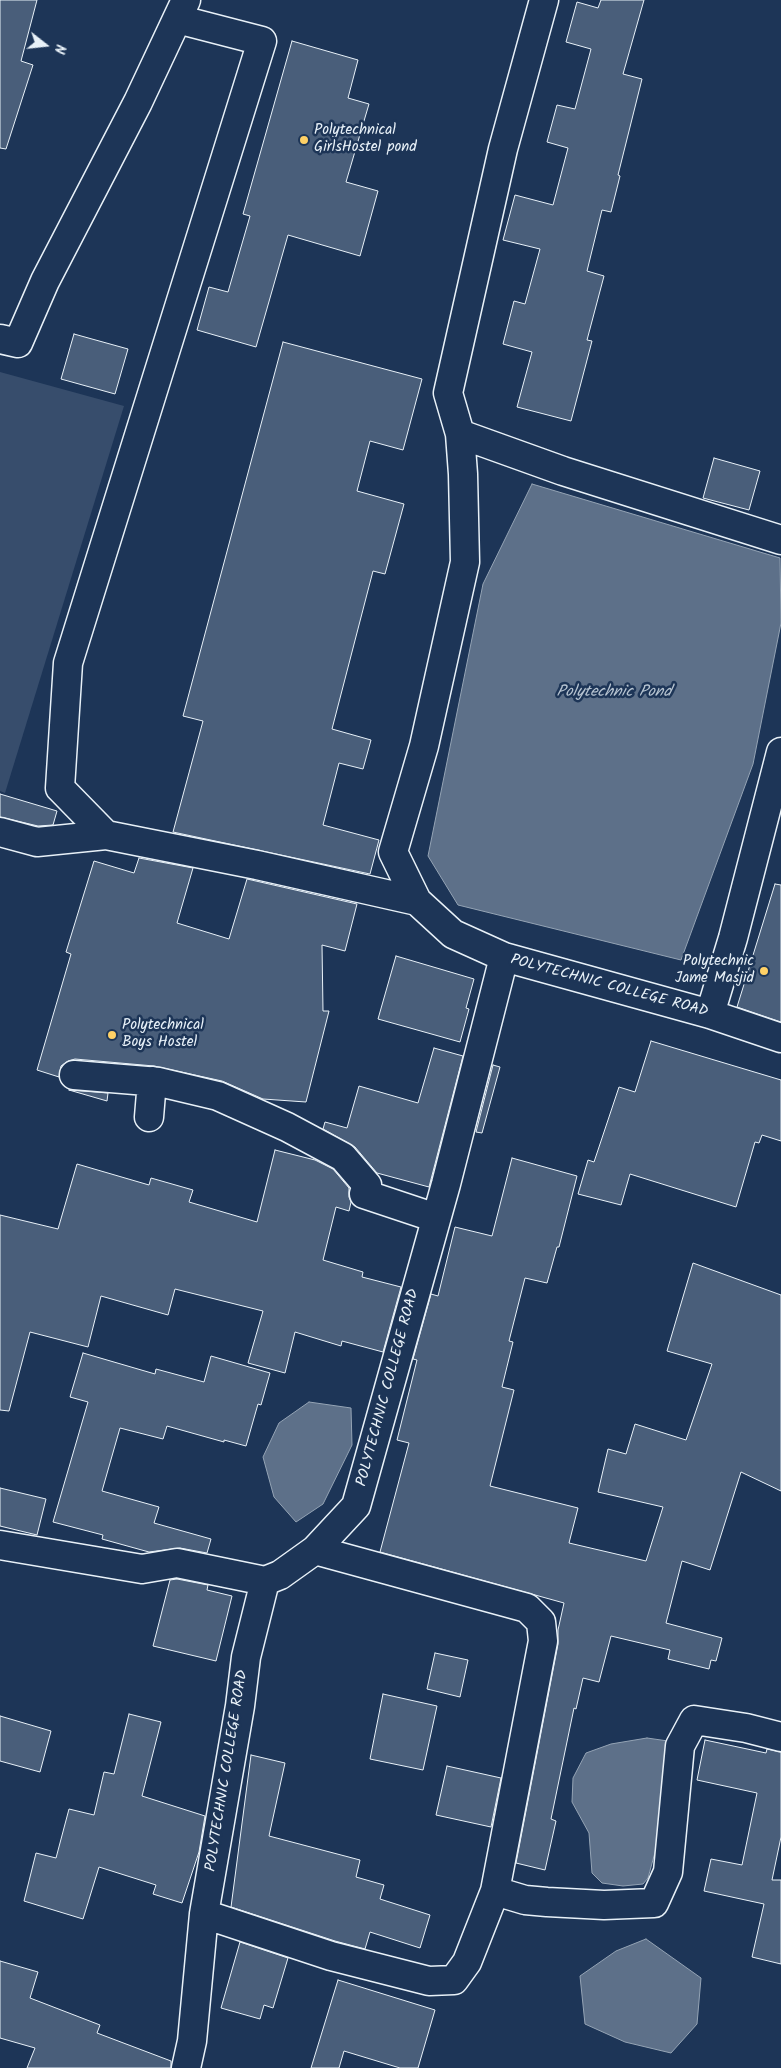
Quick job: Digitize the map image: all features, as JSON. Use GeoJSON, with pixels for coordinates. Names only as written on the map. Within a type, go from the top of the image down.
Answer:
{"type":"FeatureCollection","features":[{"type":"Feature","properties":{"kind":"street"},"geometry":{"type":"LineString","coordinates":[[504,957],[453,934],[417,901],[393,852],[424,746],[465,562],[460,434],[448,393],[503,150],[544,0]]}},
{"type":"Feature","properties":{"kind":"street"},"geometry":{"type":"LineString","coordinates":[[0,339],[18,343],[44,280],[138,102],[182,9],[262,41],[68,663],[60,788],[106,835]]}},
{"type":"Feature","properties":{"kind":"street"},"geometry":{"type":"LineString","coordinates":[[460,434],[563,471],[781,540]]}},
{"type":"Feature","properties":{"kind":"street"},"geometry":{"type":"LineString","coordinates":[[710,1014],[733,938],[781,752]]}},
{"type":"Feature","properties":{"kind":"street"},"geometry":{"type":"LineString","coordinates":[[0,832],[37,842],[106,835],[257,865],[417,901]]}},
{"type":"Feature","properties":{"kind":"street","name":"POLYTECHNIC COLLEGE ROAD"},"geometry":{"type":"LineString","coordinates":[[186,2068],[192,2041],[204,1914],[240,1706],[246,1657],[265,1581],[280,1574],[315,1550],[356,1506],[436,1218],[504,957],[710,1014],[781,1038]]}},
{"type":"Feature","properties":{"kind":"street"},"geometry":{"type":"LineString","coordinates":[[74,1075],[152,1081],[218,1096],[287,1127],[343,1157],[367,1185],[364,1194],[436,1218]]}},
{"type":"Feature","properties":{"kind":"street"},"geometry":{"type":"LineString","coordinates":[[149,1117],[152,1081]]}},
{"type":"Feature","properties":{"kind":"street"},"geometry":{"type":"LineString","coordinates":[[0,1545],[142,1569],[177,1563],[265,1581]]}},
{"type":"Feature","properties":{"kind":"street"},"geometry":{"type":"LineString","coordinates":[[204,1914],[331,1956],[429,1981],[454,1980],[467,1962],[495,1891],[544,1641],[542,1622],[527,1608],[315,1550]]}},
{"type":"Feature","properties":{"kind":"street"},"geometry":{"type":"LineString","coordinates":[[495,1891],[526,1900],[547,1902],[604,1905],[654,1903],[668,1872],[680,1746],[694,1720],[746,1728],[781,1737]]}},
{"type":"Feature","properties":{"kind":"shaded area"},"geometry":{"type":"Polygon","coordinates":[[[0,372],[124,406],[5,793],[0,791],[0,372]]]}},
{"type":"Feature","properties":{"kind":"water","name":"Polytechnic Pond"},"geometry":{"type":"Polygon","coordinates":[[[532,484],[780,558],[781,623],[753,764],[681,960],[458,905],[428,856],[483,584],[532,484]]]}},
{"type":"Feature","properties":{"kind":"water"},"geometry":{"type":"Polygon","coordinates":[[[309,1402],[351,1408],[352,1445],[323,1504],[296,1522],[274,1497],[263,1457],[279,1423],[309,1402]]]}},
{"type":"Feature","properties":{"kind":"water"},"geometry":{"type":"Polygon","coordinates":[[[647,1738],[668,1741],[657,1845],[648,1878],[643,1884],[623,1886],[602,1883],[592,1873],[589,1833],[572,1802],[573,1778],[586,1753],[611,1744],[647,1738]]]}},
{"type":"Feature","properties":{"kind":"water"},"geometry":{"type":"Polygon","coordinates":[[[646,1939],[701,1978],[697,2024],[671,2053],[625,2042],[585,2024],[580,1976],[616,1951],[646,1939]]]}},
{"type":"Feature","properties":{"kind":"building"},"geometry":{"type":"Polygon","coordinates":[[[0,0],[37,0],[21,61],[33,65],[6,149],[0,148],[0,0]]]}},
{"type":"Feature","properties":{"kind":"building"},"geometry":{"type":"Polygon","coordinates":[[[601,0],[644,0],[623,74],[642,79],[618,175],[620,176],[611,212],[602,210],[587,271],[604,276],[587,340],[592,341],[571,421],[517,407],[532,352],[503,344],[514,301],[525,304],[540,249],[503,240],[515,195],[553,205],[568,148],[547,142],[557,105],[575,109],[591,49],[566,42],[577,2],[598,8],[601,0]]]}},
{"type":"Feature","properties":{"kind":"building"},"geometry":{"type":"Polygon","coordinates":[[[292,41],[358,60],[348,98],[369,104],[346,182],[378,191],[360,256],[288,235],[256,347],[197,330],[209,287],[228,292],[250,216],[243,214],[292,41]]]}},
{"type":"Feature","properties":{"kind":"building"},"geometry":{"type":"Polygon","coordinates":[[[74,334],[128,349],[115,394],[61,379],[74,334]]]}},
{"type":"Feature","properties":{"kind":"building"},"geometry":{"type":"Polygon","coordinates":[[[283,342],[422,379],[403,450],[370,441],[357,491],[404,504],[385,574],[373,571],[332,729],[371,740],[363,769],[339,763],[323,825],[379,840],[370,874],[173,832],[203,721],[183,716],[283,342]]]}},
{"type":"Feature","properties":{"kind":"building"},"geometry":{"type":"Polygon","coordinates":[[[714,458],[760,471],[749,510],[703,498],[714,458]]]}},
{"type":"Feature","properties":{"kind":"building"},"geometry":{"type":"Polygon","coordinates":[[[0,794],[57,811],[53,825],[38,826],[0,817],[0,794]]]}},
{"type":"Feature","properties":{"kind":"building"},"geometry":{"type":"Polygon","coordinates":[[[139,858],[193,868],[177,923],[229,939],[247,879],[357,904],[345,951],[322,945],[323,1011],[329,1011],[306,1102],[263,1099],[222,1081],[154,1066],[75,1059],[61,1066],[59,1077],[37,1070],[71,954],[66,952],[94,861],[134,873],[139,858]]]}},
{"type":"Feature","properties":{"kind":"building","name":"Polytechnic Jame Masjid"},"geometry":{"type":"Polygon","coordinates":[[[775,884],[781,885],[781,1022],[737,1007],[775,884]]]}},
{"type":"Feature","properties":{"kind":"building"},"geometry":{"type":"Polygon","coordinates":[[[396,956],[474,979],[466,1008],[469,1009],[460,1042],[378,1019],[396,956]]]}},
{"type":"Feature","properties":{"kind":"building"},"geometry":{"type":"Polygon","coordinates":[[[651,1041],[781,1080],[781,1141],[762,1135],[759,1143],[755,1142],[736,1207],[630,1174],[621,1205],[578,1194],[588,1160],[594,1162],[619,1087],[635,1092],[651,1041]]]}},
{"type":"Feature","properties":{"kind":"building"},"geometry":{"type":"Polygon","coordinates":[[[434,1048],[463,1056],[429,1187],[377,1173],[355,1147],[323,1129],[325,1122],[347,1128],[359,1086],[418,1103],[434,1048]]]}},
{"type":"Feature","properties":{"kind":"building"},"geometry":{"type":"Polygon","coordinates":[[[493,1065],[500,1067],[482,1133],[476,1132],[493,1065]]]}},
{"type":"Feature","properties":{"kind":"building"},"geometry":{"type":"Polygon","coordinates":[[[69,1090],[108,1093],[107,1101],[69,1090]]]}},
{"type":"Feature","properties":{"kind":"building"},"geometry":{"type":"Polygon","coordinates":[[[275,1150],[315,1160],[333,1169],[349,1188],[351,1202],[349,1211],[336,1207],[323,1260],[363,1272],[362,1277],[401,1287],[383,1352],[342,1341],[341,1346],[295,1332],[285,1373],[248,1363],[263,1311],[175,1289],[168,1315],[101,1296],[88,1347],[30,1332],[9,1411],[0,1410],[0,1215],[58,1229],[77,1164],[149,1185],[151,1178],[193,1190],[189,1202],[257,1222],[275,1150]]]}},
{"type":"Feature","properties":{"kind":"building"},"geometry":{"type":"Polygon","coordinates":[[[512,1158],[577,1176],[559,1247],[557,1247],[547,1283],[525,1278],[509,1341],[513,1342],[502,1387],[514,1390],[490,1486],[578,1508],[569,1543],[646,1561],[663,1507],[598,1492],[608,1449],[626,1454],[635,1424],[686,1440],[712,1364],[667,1351],[693,1263],[781,1295],[781,1491],[741,1472],[710,1570],[682,1561],[666,1623],[722,1638],[716,1661],[711,1660],[709,1669],[668,1659],[670,1650],[611,1636],[599,1682],[583,1678],[576,1709],[574,1708],[551,1819],[556,1821],[545,1870],[516,1863],[558,1644],[558,1630],[564,1603],[380,1552],[409,1443],[397,1440],[417,1360],[413,1359],[431,1294],[438,1296],[455,1227],[492,1236],[512,1158]]]}},
{"type":"Feature","properties":{"kind":"building"},"geometry":{"type":"Polygon","coordinates":[[[83,1353],[155,1374],[156,1369],[204,1382],[211,1356],[270,1373],[261,1405],[258,1404],[246,1446],[224,1440],[224,1442],[167,1426],[163,1439],[120,1428],[102,1491],[159,1507],[154,1523],[211,1539],[207,1553],[180,1548],[149,1552],[102,1539],[103,1535],[53,1522],[88,1402],[70,1397],[83,1353]]]}},
{"type":"Feature","properties":{"kind":"building"},"geometry":{"type":"Polygon","coordinates":[[[0,1488],[46,1499],[37,1535],[0,1526],[0,1488]]]}},
{"type":"Feature","properties":{"kind":"building"},"geometry":{"type":"Polygon","coordinates":[[[177,1579],[208,1585],[207,1590],[232,1596],[216,1661],[153,1646],[170,1580],[177,1579]]]}},
{"type":"Feature","properties":{"kind":"building"},"geometry":{"type":"Polygon","coordinates":[[[435,1653],[468,1660],[460,1697],[427,1689],[435,1653]]]}},
{"type":"Feature","properties":{"kind":"building"},"geometry":{"type":"Polygon","coordinates":[[[383,1694],[437,1706],[423,1770],[370,1759],[383,1694]]]}},
{"type":"Feature","properties":{"kind":"building"},"geometry":{"type":"Polygon","coordinates":[[[129,1714],[161,1722],[142,1796],[205,1816],[199,1852],[182,1903],[153,1894],[156,1885],[99,1867],[83,1919],[24,1901],[36,1853],[56,1858],[69,1809],[94,1815],[104,1772],[114,1774],[129,1714]]]}},
{"type":"Feature","properties":{"kind":"building"},"geometry":{"type":"Polygon","coordinates":[[[0,1716],[51,1731],[40,1772],[0,1761],[0,1716]]]}},
{"type":"Feature","properties":{"kind":"building"},"geometry":{"type":"Polygon","coordinates":[[[705,1740],[766,1753],[767,1749],[781,1752],[781,1837],[772,1880],[781,1880],[781,1964],[752,1957],[764,1904],[704,1891],[711,1859],[742,1865],[757,1793],[697,1780],[705,1740]]]}},
{"type":"Feature","properties":{"kind":"building"},"geometry":{"type":"Polygon","coordinates":[[[251,1755],[285,1763],[269,1836],[360,1860],[356,1877],[384,1885],[380,1899],[430,1915],[420,1948],[370,1932],[365,1949],[231,1907],[251,1755]]]}},
{"type":"Feature","properties":{"kind":"building"},"geometry":{"type":"Polygon","coordinates":[[[447,1766],[501,1778],[491,1827],[436,1815],[447,1766]]]}},
{"type":"Feature","properties":{"kind":"building"},"geometry":{"type":"Polygon","coordinates":[[[240,1942],[288,1958],[273,2008],[264,2005],[260,2019],[221,2008],[240,1942]]]}},
{"type":"Feature","properties":{"kind":"building"},"geometry":{"type":"Polygon","coordinates":[[[0,1961],[38,1972],[30,1998],[100,2025],[97,2033],[171,2061],[171,2068],[27,2068],[35,2048],[0,2038],[0,1961]]]}},
{"type":"Feature","properties":{"kind":"building"},"geometry":{"type":"Polygon","coordinates":[[[338,1980],[435,2010],[418,2068],[400,2068],[344,2051],[339,2068],[311,2068],[338,1980]]]}},
{"type":"Feature","properties":{"kind":"place","name":"Polytechnical GirlsHostel pond"},"geometry":{"type":"Point","coordinates":[304,140]}},
{"type":"Feature","properties":{"kind":"place","name":"Polytechnic Jame Masjid"},"geometry":{"type":"Point","coordinates":[764,971]}},
{"type":"Feature","properties":{"kind":"place","name":"Polytechnical Boys Hostel"},"geometry":{"type":"Point","coordinates":[112,1035]}}]}
